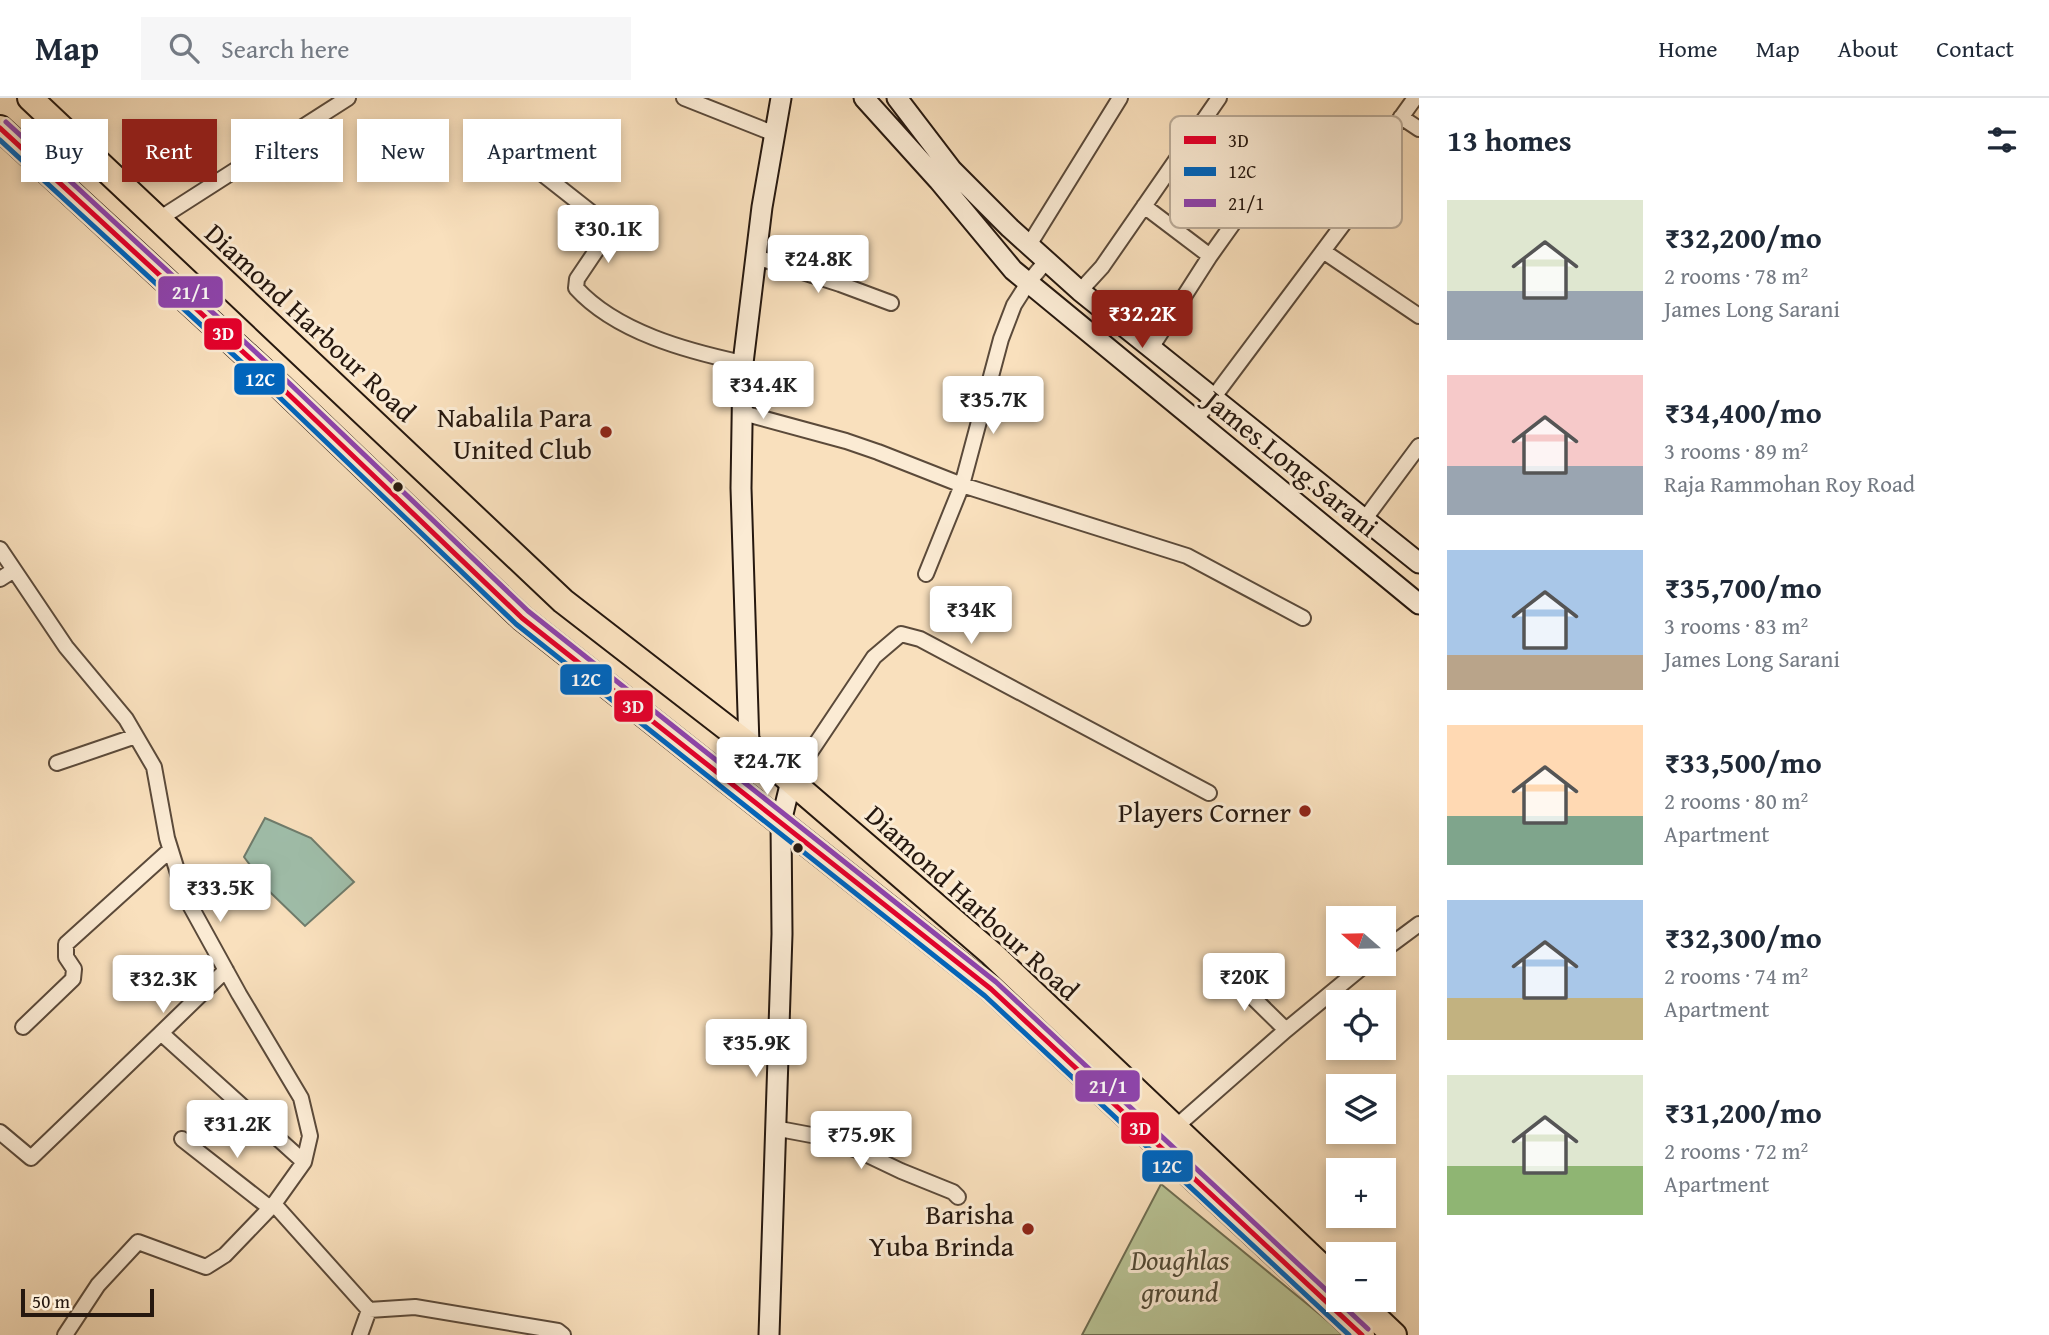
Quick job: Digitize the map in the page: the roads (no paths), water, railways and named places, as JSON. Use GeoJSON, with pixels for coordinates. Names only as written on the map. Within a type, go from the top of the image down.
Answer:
{"type":"FeatureCollection","features":[{"type":"Feature","properties":{"kind":"highway","name":"Diamond Harbour Road"},"geometry":{"type":"LineString","coordinates":[[30,98],[563,600],[749,745],[978,942],[1363,1335]]}},
{"type":"Feature","properties":{"kind":"highway","name":"Diamond Harbour Road"},"geometry":{"type":"LineString","coordinates":[[0,128],[309,414],[522,618],[991,989],[1326,1272]]}},
{"type":"Feature","properties":{"kind":"highway"},"geometry":{"type":"LineString","coordinates":[[309,414],[336,387]]}},
{"type":"Feature","properties":{"kind":"highway"},"geometry":{"type":"LineString","coordinates":[[959,963],[978,942]]}},
{"type":"Feature","properties":{"kind":"highway"},"geometry":{"type":"LineString","coordinates":[[1370,1312],[1394,1335]]}},
{"type":"Feature","properties":{"kind":"main road"},"geometry":{"type":"LineString","coordinates":[[749,745],[741,488],[743,363],[762,207],[781,98]]}},
{"type":"Feature","properties":{"kind":"main road","name":"James Long Sarani"},"geometry":{"type":"LineString","coordinates":[[864,98],[939,181],[1013,271],[1419,604]]}},
{"type":"Feature","properties":{"kind":"main road"},"geometry":{"type":"LineString","coordinates":[[897,98],[952,170],[1010,228],[1080,291],[1419,564]]}},
{"type":"Feature","properties":{"kind":"main road"},"geometry":{"type":"LineString","coordinates":[[770,1334],[774,1128],[782,934],[781,822],[791,781]]}},
{"type":"Feature","properties":{"kind":"street"},"geometry":{"type":"LineString","coordinates":[[159,219],[348,98]]}},
{"type":"Feature","properties":{"kind":"street"},"geometry":{"type":"LineString","coordinates":[[684,98],[775,134]]}},
{"type":"Feature","properties":{"kind":"street"},"geometry":{"type":"LineString","coordinates":[[1029,244],[1120,98]]}},
{"type":"Feature","properties":{"kind":"street"},"geometry":{"type":"LineString","coordinates":[[1206,116],[1219,98]]}},
{"type":"Feature","properties":{"kind":"street"},"geometry":{"type":"LineString","coordinates":[[1402,116],[1415,98]]}},
{"type":"Feature","properties":{"kind":"street"},"geometry":{"type":"LineString","coordinates":[[1402,118],[1419,129]]}},
{"type":"Feature","properties":{"kind":"street"},"geometry":{"type":"LineString","coordinates":[[1080,291],[1102,267],[1170,169]]}},
{"type":"Feature","properties":{"kind":"street"},"geometry":{"type":"LineString","coordinates":[[553,182],[609,229],[577,279],[576,288],[582,295],[636,330],[691,351],[743,363]]}},
{"type":"Feature","properties":{"kind":"street"},"geometry":{"type":"LineString","coordinates":[[1144,206],[1170,226]]}},
{"type":"Feature","properties":{"kind":"street"},"geometry":{"type":"LineString","coordinates":[[1173,228],[1210,256]]}},
{"type":"Feature","properties":{"kind":"street"},"geometry":{"type":"LineString","coordinates":[[1151,348],[1230,228]]}},
{"type":"Feature","properties":{"kind":"street"},"geometry":{"type":"LineString","coordinates":[[1195,420],[1340,228]]}},
{"type":"Feature","properties":{"kind":"street"},"geometry":{"type":"LineString","coordinates":[[840,284],[851,244]]}},
{"type":"Feature","properties":{"kind":"street"},"geometry":{"type":"LineString","coordinates":[[1323,251],[1419,316]]}},
{"type":"Feature","properties":{"kind":"street"},"geometry":{"type":"LineString","coordinates":[[756,257],[891,303]]}},
{"type":"Feature","properties":{"kind":"street"},"geometry":{"type":"LineString","coordinates":[[926,574],[962,485],[1001,339],[1014,305],[1047,260]]}},
{"type":"Feature","properties":{"kind":"street"},"geometry":{"type":"LineString","coordinates":[[743,413],[867,448],[962,485],[1187,556],[1303,618]]}},
{"type":"Feature","properties":{"kind":"street"},"geometry":{"type":"LineString","coordinates":[[1364,520],[1419,446]]}},
{"type":"Feature","properties":{"kind":"street"},"geometry":{"type":"LineString","coordinates":[[0,549],[65,647],[126,719],[155,767],[167,838],[185,896],[301,1098],[310,1136],[304,1162],[272,1206],[225,1255],[206,1267],[138,1242],[99,1285],[65,1335]]}},
{"type":"Feature","properties":{"kind":"street"},"geometry":{"type":"LineString","coordinates":[[0,579],[14,570]]}},
{"type":"Feature","properties":{"kind":"street"},"geometry":{"type":"LineString","coordinates":[[791,781],[874,657],[901,634],[920,639],[1209,793]]}},
{"type":"Feature","properties":{"kind":"street"},"geometry":{"type":"LineString","coordinates":[[57,763],[136,736]]}},
{"type":"Feature","properties":{"kind":"street"},"geometry":{"type":"LineString","coordinates":[[23,1027],[73,979],[74,969],[66,957],[66,944],[170,850]]}},
{"type":"Feature","properties":{"kind":"street"},"geometry":{"type":"LineString","coordinates":[[1396,941],[1419,924]]}},
{"type":"Feature","properties":{"kind":"street"},"geometry":{"type":"LineString","coordinates":[[0,1132],[31,1158],[226,970]]}},
{"type":"Feature","properties":{"kind":"street"},"geometry":{"type":"LineString","coordinates":[[1226,971],[1286,1030]]}},
{"type":"Feature","properties":{"kind":"street"},"geometry":{"type":"LineString","coordinates":[[1166,1136],[1351,976]]}},
{"type":"Feature","properties":{"kind":"street"},"geometry":{"type":"LineString","coordinates":[[161,1033],[304,1162]]}},
{"type":"Feature","properties":{"kind":"street"},"geometry":{"type":"LineString","coordinates":[[774,1128],[822,1137],[857,1150],[953,1192],[958,1197]]}},
{"type":"Feature","properties":{"kind":"street"},"geometry":{"type":"LineString","coordinates":[[182,1139],[272,1206],[369,1310]]}},
{"type":"Feature","properties":{"kind":"street"},"geometry":{"type":"LineString","coordinates":[[369,1310],[415,1307],[558,1331],[563,1335]]}},
{"type":"Feature","properties":{"kind":"street"},"geometry":{"type":"LineString","coordinates":[[360,1335],[369,1310]]}},
{"type":"Feature","properties":{"kind":"place","name":"Nabalila Para United Club"},"geometry":{"type":"Point","coordinates":[606,432]}},
{"type":"Feature","properties":{"kind":"place","name":"Players Corner"},"geometry":{"type":"Point","coordinates":[1305,811]}},
{"type":"Feature","properties":{"kind":"place","name":"Barisha Yuba Brinda"},"geometry":{"type":"Point","coordinates":[1028,1229]}},
{"type":"Feature","properties":{"kind":"park label","name":"Doughlas ground"},"geometry":{"type":"Point","coordinates":[1180,1275]}}]}
